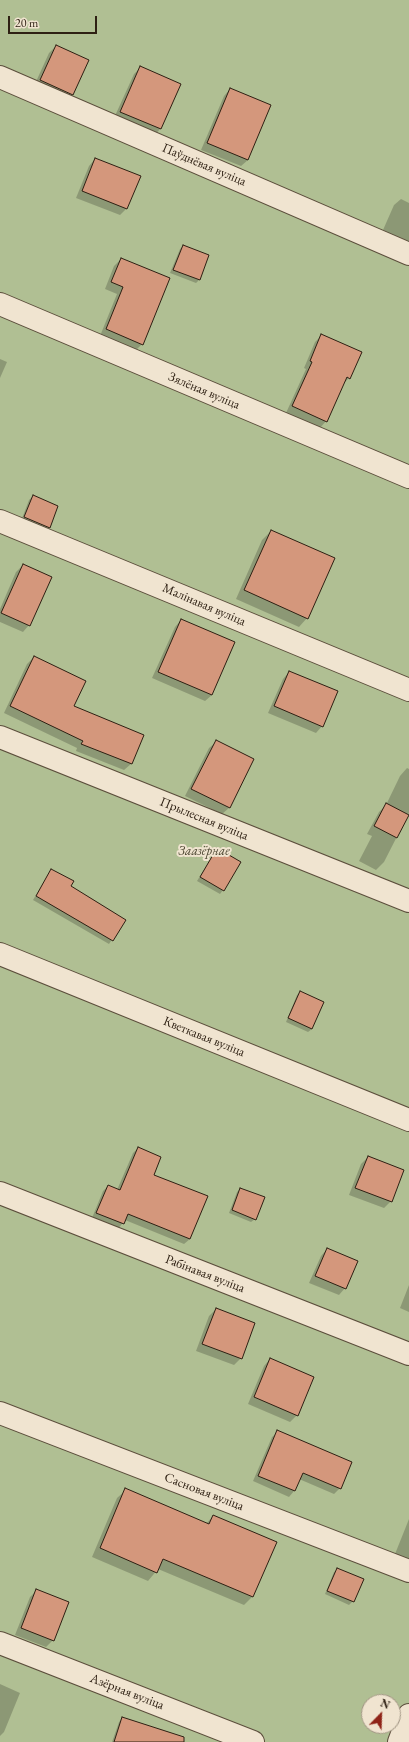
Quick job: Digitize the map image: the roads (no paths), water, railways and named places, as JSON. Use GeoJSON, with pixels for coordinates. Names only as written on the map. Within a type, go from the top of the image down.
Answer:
{"type":"FeatureCollection","features":[{"type":"Feature","properties":{"kind":"lane","name":"Паўднёвая вуліца"},"geometry":{"type":"LineString","coordinates":[[0,77],[409,254]]}},
{"type":"Feature","properties":{"kind":"lane","name":"Зялёная вуліца"},"geometry":{"type":"LineString","coordinates":[[0,304],[409,478]]}},
{"type":"Feature","properties":{"kind":"lane","name":"Малінавая вуліца"},"geometry":{"type":"LineString","coordinates":[[0,521],[409,690]]}},
{"type":"Feature","properties":{"kind":"lane","name":"Прылесная вуліца"},"geometry":{"type":"LineString","coordinates":[[0,737],[409,901]]}},
{"type":"Feature","properties":{"kind":"lane","name":"Кветкавая вуліца"},"geometry":{"type":"LineString","coordinates":[[0,954],[409,1120]]}},
{"type":"Feature","properties":{"kind":"lane","name":"Рабінавая вуліца"},"geometry":{"type":"LineString","coordinates":[[0,1194],[409,1354]]}},
{"type":"Feature","properties":{"kind":"lane","name":"Сасновая вуліца"},"geometry":{"type":"LineString","coordinates":[[0,1413],[409,1571]]}},
{"type":"Feature","properties":{"kind":"lane","name":"Азёрная вуліца"},"geometry":{"type":"LineString","coordinates":[[0,1643],[253,1742]]}},
{"type":"Feature","properties":{"kind":"lane"},"geometry":{"type":"LineString","coordinates":[[399,1742],[409,1715]]}},
{"type":"Feature","properties":{"kind":"park label","name":"Заазёрнае"},"geometry":{"type":"Point","coordinates":[204,851]}}]}
